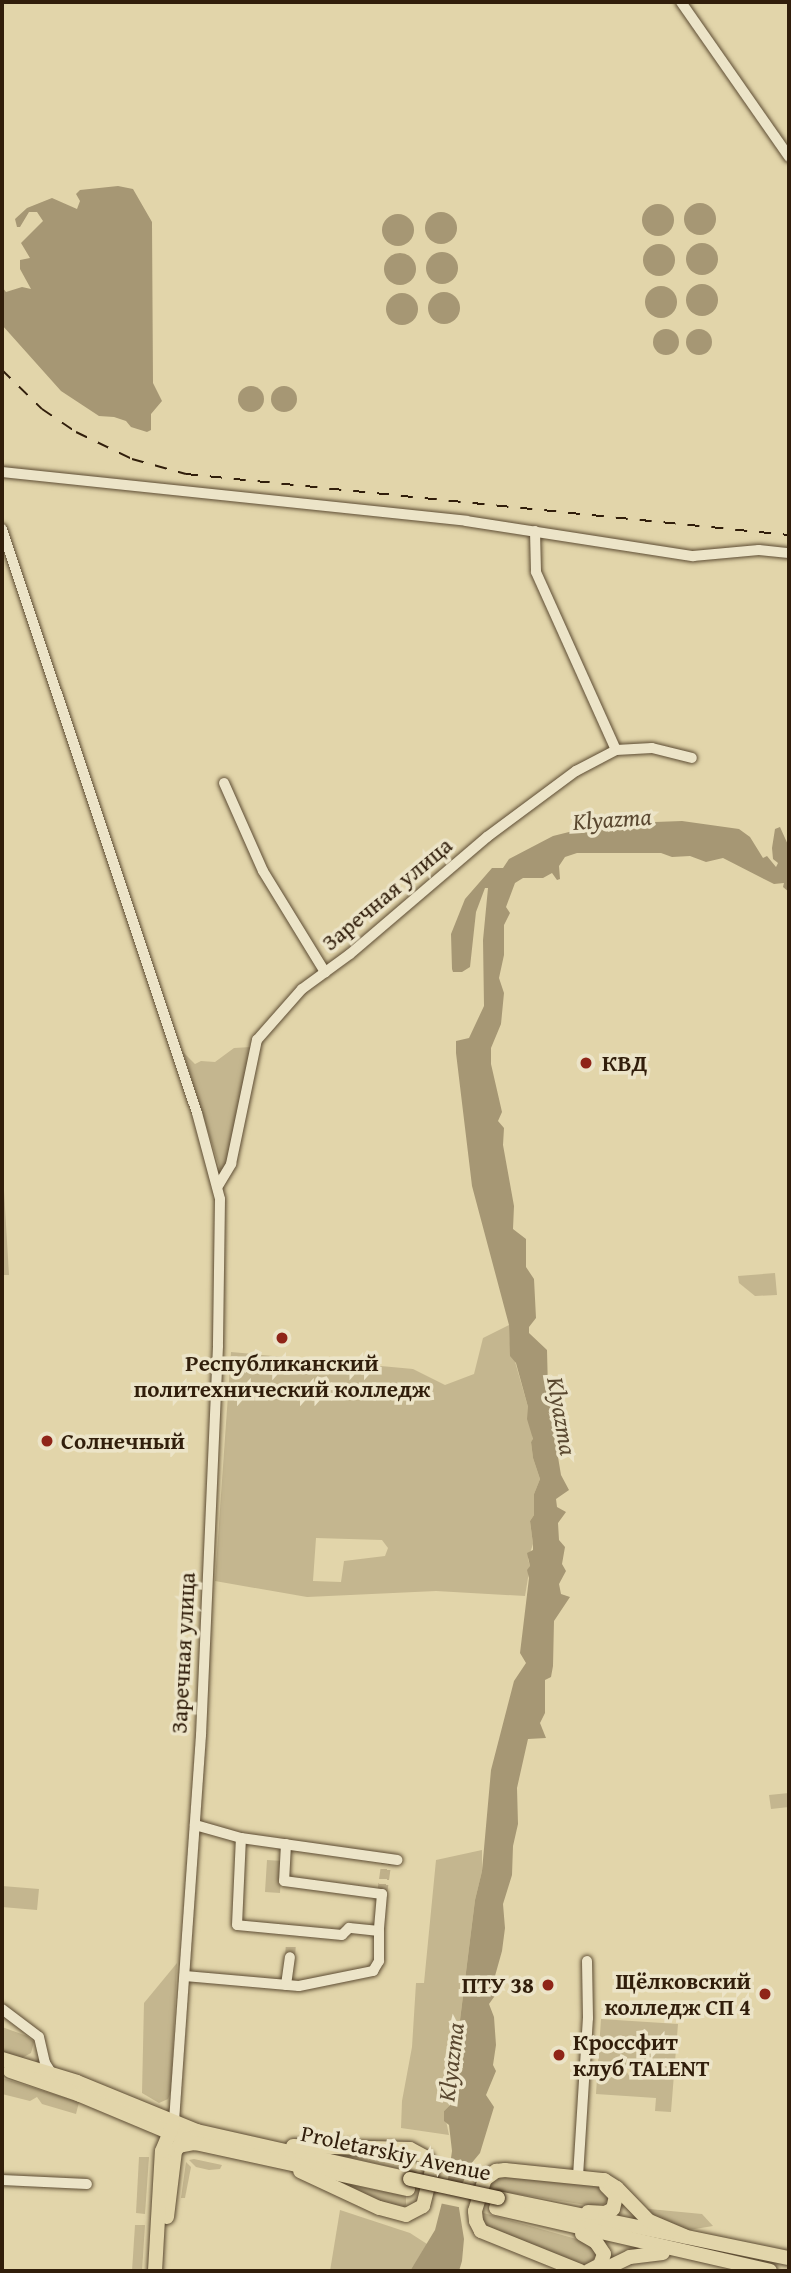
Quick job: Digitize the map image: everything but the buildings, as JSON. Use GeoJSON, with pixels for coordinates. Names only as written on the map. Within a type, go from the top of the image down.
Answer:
{"type":"FeatureCollection","features":[{"type":"Feature","properties":{"kind":"main road","name":"Proletarskiy Avenue"},"geometry":{"type":"LineString","coordinates":[[2,2059],[52,2074],[172,2127],[195,2143],[259,2151],[515,2207],[685,2236],[789,2258]]}},
{"type":"Feature","properties":{"kind":"main road","name":"Proletarskiy Avenue"},"geometry":{"type":"LineString","coordinates":[[2,2069],[172,2127],[197,2131],[259,2151]]}},
{"type":"Feature","properties":{"kind":"main road"},"geometry":{"type":"LineString","coordinates":[[155,2271],[162,2151],[172,2127]]}},
{"type":"Feature","properties":{"kind":"main road"},"geometry":{"type":"LineString","coordinates":[[163,2271],[174,2151],[183,2145],[195,2143]]}},
{"type":"Feature","properties":{"kind":"main road"},"geometry":{"type":"LineString","coordinates":[[410,2150],[427,2158],[432,2175],[423,2206],[413,2214],[402,2214],[379,2208],[259,2151],[410,2150]]}},
{"type":"Feature","properties":{"kind":"main road"},"geometry":{"type":"LineString","coordinates":[[580,2271],[481,2231],[475,2216],[482,2183],[496,2171],[584,2177],[611,2183],[649,2221],[685,2236]]}},
{"type":"Feature","properties":{"kind":"main road"},"geometry":{"type":"LineString","coordinates":[[515,2207],[590,2213],[609,2211],[615,2204],[616,2196],[611,2189],[584,2177]]}},
{"type":"Feature","properties":{"kind":"main road"},"geometry":{"type":"LineString","coordinates":[[515,2207],[596,2242],[603,2250],[603,2261],[588,2271]]}},
{"type":"Feature","properties":{"kind":"main road","name":"Proletarskiy Avenue"},"geometry":{"type":"LineString","coordinates":[[515,2207],[682,2253],[770,2271]]}},
{"type":"Feature","properties":{"kind":"main road"},"geometry":{"type":"LineString","coordinates":[[601,2271],[641,2254],[682,2253]]}},
{"type":"Feature","properties":{"kind":"street"},"geometry":{"type":"LineString","coordinates":[[681,2],[789,157]]}},
{"type":"Feature","properties":{"kind":"street"},"geometry":{"type":"LineString","coordinates":[[2,472],[535,531],[693,556],[759,550],[789,553]]}},
{"type":"Feature","properties":{"kind":"street","name":"Заречная улица"},"geometry":{"type":"LineString","coordinates":[[2,529],[197,1113],[218,1186],[221,1225],[218,1346],[195,1825],[172,2127]]}},
{"type":"Feature","properties":{"kind":"street"},"geometry":{"type":"LineString","coordinates":[[535,531],[536,572],[616,750]]}},
{"type":"Feature","properties":{"kind":"street","name":"Заречная улица"},"geometry":{"type":"LineString","coordinates":[[218,1186],[231,1164],[257,1040],[302,989],[487,837],[576,771],[616,750],[652,748],[692,758]]}},
{"type":"Feature","properties":{"kind":"street"},"geometry":{"type":"LineString","coordinates":[[224,783],[263,872],[325,972]]}},
{"type":"Feature","properties":{"kind":"street"},"geometry":{"type":"LineString","coordinates":[[195,1825],[241,1838],[397,1860]]}},
{"type":"Feature","properties":{"kind":"street"},"geometry":{"type":"LineString","coordinates":[[241,1838],[237,1925],[342,1935],[349,1928],[379,1931]]}},
{"type":"Feature","properties":{"kind":"street"},"geometry":{"type":"LineString","coordinates":[[185,1976],[299,1986],[373,1971],[379,1961],[382,1894],[284,1881],[286,1844]]}},
{"type":"Feature","properties":{"kind":"street"},"geometry":{"type":"LineString","coordinates":[[286,1985],[290,1957]]}},
{"type":"Feature","properties":{"kind":"street"},"geometry":{"type":"LineString","coordinates":[[584,2177],[587,1961]]}},
{"type":"Feature","properties":{"kind":"street"},"geometry":{"type":"LineString","coordinates":[[2,2010],[37,2034],[52,2074]]}},
{"type":"Feature","properties":{"kind":"street"},"geometry":{"type":"LineString","coordinates":[[23,2065],[38,2055],[40,2043],[37,2034]]}},
{"type":"Feature","properties":{"kind":"street"},"geometry":{"type":"LineString","coordinates":[[2,2180],[87,2184]]}},
{"type":"Feature","properties":{"kind":"shaded area"},"geometry":{"type":"Polygon","coordinates":[[[118,186],[133,189],[152,222],[153,383],[162,401],[151,414],[151,430],[147,432],[114,417],[99,416],[61,391],[2,325],[2,287],[6,292],[22,287],[31,289],[20,269],[20,260],[30,258],[21,243],[43,221],[37,212],[29,212],[20,227],[17,227],[15,219],[27,208],[52,198],[77,209],[80,201],[76,194],[80,190],[118,186]]]}},
{"type":"Feature","properties":{"kind":"shaded area"},"geometry":{"type":"Polygon","coordinates":[[[700,203],[711,208],[716,219],[711,230],[700,235],[689,230],[684,219],[689,208],[700,203]]]}},
{"type":"Feature","properties":{"kind":"shaded area"},"geometry":{"type":"Polygon","coordinates":[[[658,204],[669,209],[674,220],[669,231],[658,236],[647,231],[642,220],[647,209],[658,204]]]}},
{"type":"Feature","properties":{"kind":"shaded area"},"geometry":{"type":"Polygon","coordinates":[[[441,212],[452,217],[457,228],[452,239],[441,244],[430,239],[425,228],[430,217],[441,212]]]}},
{"type":"Feature","properties":{"kind":"shaded area"},"geometry":{"type":"Polygon","coordinates":[[[398,214],[409,219],[414,230],[409,241],[398,246],[387,241],[382,230],[387,219],[398,214]]]}},
{"type":"Feature","properties":{"kind":"shaded area"},"geometry":{"type":"Polygon","coordinates":[[[702,243],[713,248],[718,259],[713,270],[702,275],[691,270],[686,259],[691,248],[702,243]]]}},
{"type":"Feature","properties":{"kind":"shaded area"},"geometry":{"type":"Polygon","coordinates":[[[659,244],[670,249],[675,260],[670,271],[659,276],[648,271],[643,260],[648,249],[659,244]]]}},
{"type":"Feature","properties":{"kind":"shaded area"},"geometry":{"type":"Polygon","coordinates":[[[442,252],[453,257],[458,268],[453,279],[442,284],[431,279],[426,268],[431,257],[442,252]]]}},
{"type":"Feature","properties":{"kind":"shaded area"},"geometry":{"type":"Polygon","coordinates":[[[400,253],[411,258],[416,269],[411,280],[400,285],[389,280],[384,269],[389,258],[400,253]]]}},
{"type":"Feature","properties":{"kind":"shaded area"},"geometry":{"type":"Polygon","coordinates":[[[702,284],[713,289],[718,300],[713,311],[702,316],[691,311],[686,300],[691,289],[702,284]]]}},
{"type":"Feature","properties":{"kind":"shaded area"},"geometry":{"type":"Polygon","coordinates":[[[661,286],[672,291],[677,302],[672,313],[661,318],[650,313],[645,302],[650,291],[661,286]]]}},
{"type":"Feature","properties":{"kind":"shaded area"},"geometry":{"type":"Polygon","coordinates":[[[444,292],[455,297],[460,308],[455,319],[444,324],[433,319],[428,308],[433,297],[444,292]]]}},
{"type":"Feature","properties":{"kind":"shaded area"},"geometry":{"type":"Polygon","coordinates":[[[402,293],[413,298],[418,309],[413,320],[402,325],[391,320],[386,309],[391,298],[402,293]]]}},
{"type":"Feature","properties":{"kind":"shaded area"},"geometry":{"type":"Polygon","coordinates":[[[666,329],[675,333],[679,342],[675,351],[666,355],[657,351],[653,342],[657,333],[666,329]]]}},
{"type":"Feature","properties":{"kind":"shaded area"},"geometry":{"type":"Polygon","coordinates":[[[699,329],[708,333],[712,342],[708,351],[699,355],[690,351],[686,342],[690,333],[699,329]]]}},
{"type":"Feature","properties":{"kind":"shaded area"},"geometry":{"type":"Polygon","coordinates":[[[251,386],[260,390],[264,399],[260,408],[251,412],[242,408],[238,399],[242,390],[251,386]]]}},
{"type":"Feature","properties":{"kind":"shaded area"},"geometry":{"type":"Polygon","coordinates":[[[284,386],[293,390],[297,399],[293,408],[284,412],[275,408],[271,399],[275,390],[284,386]]]}},
{"type":"Feature","properties":{"kind":"shaded area"},"geometry":{"type":"Polygon","coordinates":[[[682,821],[739,829],[750,837],[763,858],[767,856],[776,867],[778,863],[773,859],[772,848],[775,829],[780,827],[789,847],[789,892],[783,887],[784,883],[774,884],[723,858],[706,862],[690,856],[672,857],[661,853],[577,853],[565,857],[559,866],[560,879],[557,880],[552,873],[543,878],[523,878],[515,883],[506,907],[510,913],[504,925],[504,955],[499,978],[504,993],[501,1024],[491,1048],[491,1064],[502,1112],[498,1121],[504,1128],[503,1145],[514,1206],[513,1229],[526,1239],[526,1267],[534,1279],[536,1318],[529,1327],[529,1333],[547,1350],[548,1390],[556,1407],[556,1425],[561,1430],[556,1445],[561,1475],[569,1490],[556,1499],[557,1507],[566,1512],[558,1523],[559,1540],[565,1547],[562,1564],[566,1571],[559,1584],[561,1594],[570,1597],[554,1621],[553,1666],[551,1677],[545,1680],[545,1713],[540,1723],[546,1738],[528,1739],[517,1788],[518,1824],[513,1846],[512,1875],[503,1904],[505,1928],[502,1951],[495,1976],[499,1990],[489,2004],[494,2017],[496,2045],[493,2065],[496,2071],[486,2095],[494,2107],[480,2153],[470,2165],[462,2185],[459,2208],[464,2239],[462,2261],[459,2271],[410,2271],[435,2230],[448,2179],[452,2151],[449,2125],[444,2121],[444,2111],[453,2102],[455,2090],[454,2068],[475,1900],[482,1871],[491,1770],[514,1681],[526,1663],[520,1653],[529,1578],[527,1570],[530,1566],[527,1553],[533,1550],[530,1521],[534,1515],[534,1494],[540,1479],[533,1458],[533,1439],[527,1419],[528,1407],[516,1363],[510,1356],[509,1325],[472,1186],[456,1053],[456,1041],[469,1038],[484,1006],[483,940],[488,888],[485,888],[476,912],[470,967],[462,972],[453,972],[452,969],[451,934],[465,899],[492,868],[503,868],[509,859],[553,836],[601,824],[682,821]]]}},
{"type":"Feature","properties":{"kind":"shaded area"},"geometry":{"type":"Polygon","coordinates":[[[251,1047],[225,1169],[220,1169],[183,1052],[195,1064],[201,1061],[215,1062],[234,1048],[251,1047]]]}},
{"type":"Feature","properties":{"kind":"shaded area"},"geometry":{"type":"Polygon","coordinates":[[[2,1157],[9,1275],[2,1275],[2,1157]]]}},
{"type":"Feature","properties":{"kind":"shaded area"},"geometry":{"type":"Polygon","coordinates":[[[775,1273],[777,1295],[755,1296],[739,1283],[738,1276],[775,1273]]]}},
{"type":"Feature","properties":{"kind":"shaded area"},"geometry":{"type":"Polygon","coordinates":[[[509,1325],[510,1344],[528,1407],[533,1458],[540,1479],[534,1494],[534,1515],[530,1521],[533,1544],[528,1559],[530,1566],[525,1596],[436,1591],[307,1597],[215,1581],[231,1352],[413,1369],[445,1385],[474,1374],[483,1338],[509,1325]],[[316,1538],[313,1581],[341,1582],[344,1561],[385,1556],[388,1548],[382,1540],[316,1538]]]}},
{"type":"Feature","properties":{"kind":"shaded area"},"geometry":{"type":"Polygon","coordinates":[[[789,1793],[789,1807],[771,1809],[769,1795],[789,1793]]]}},
{"type":"Feature","properties":{"kind":"shaded area"},"geometry":{"type":"Polygon","coordinates":[[[482,1850],[482,1871],[475,1900],[454,2068],[455,2091],[453,2102],[444,2111],[449,2135],[401,2128],[402,2101],[412,2047],[416,1983],[424,1983],[436,1860],[482,1850]]]}},
{"type":"Feature","properties":{"kind":"shaded area"},"geometry":{"type":"Polygon","coordinates":[[[267,1860],[282,1861],[280,1893],[265,1892],[267,1860]]]}},
{"type":"Feature","properties":{"kind":"shaded area"},"geometry":{"type":"Polygon","coordinates":[[[2,1886],[39,1889],[37,1910],[2,1907],[2,1886]]]}},
{"type":"Feature","properties":{"kind":"shaded area"},"geometry":{"type":"Polygon","coordinates":[[[177,1963],[171,2092],[168,2099],[159,2103],[142,2093],[144,2003],[177,1963]]]}},
{"type":"Feature","properties":{"kind":"shaded area"},"geometry":{"type":"Polygon","coordinates":[[[601,2019],[678,2024],[671,2112],[655,2111],[656,2098],[596,2094],[601,2019]],[[634,2064],[625,2069],[631,2079],[640,2073],[634,2064]]]}},
{"type":"Feature","properties":{"kind":"shaded area"},"geometry":{"type":"Polygon","coordinates":[[[2,2027],[27,2036],[34,2042],[31,2053],[22,2058],[2,2052],[2,2027]]]}},
{"type":"Feature","properties":{"kind":"shaded area"},"geometry":{"type":"Polygon","coordinates":[[[2,2078],[79,2102],[76,2114],[42,2104],[37,2097],[30,2101],[2,2094],[2,2078]]]}},
{"type":"Feature","properties":{"kind":"shaded area"},"geometry":{"type":"Polygon","coordinates":[[[327,2152],[414,2156],[408,2171],[327,2152]]]}},
{"type":"Feature","properties":{"kind":"shaded area"},"geometry":{"type":"Polygon","coordinates":[[[139,2157],[149,2157],[145,2214],[136,2213],[139,2157]]]}},
{"type":"Feature","properties":{"kind":"shaded area"},"geometry":{"type":"Polygon","coordinates":[[[189,2160],[222,2165],[220,2169],[209,2170],[196,2167],[189,2160]]]}},
{"type":"Feature","properties":{"kind":"shaded area"},"geometry":{"type":"Polygon","coordinates":[[[186,2162],[191,2167],[185,2198],[181,2198],[186,2162]]]}},
{"type":"Feature","properties":{"kind":"shaded area"},"geometry":{"type":"Polygon","coordinates":[[[499,2176],[591,2184],[608,2191],[609,2199],[604,2204],[592,2206],[486,2189],[489,2181],[499,2176]]]}},
{"type":"Feature","properties":{"kind":"shaded area"},"geometry":{"type":"Polygon","coordinates":[[[331,2181],[406,2196],[406,2205],[401,2210],[331,2181]]]}},
{"type":"Feature","properties":{"kind":"shaded area"},"geometry":{"type":"Polygon","coordinates":[[[639,2208],[702,2214],[713,2226],[689,2230],[659,2222],[639,2208]]]}},
{"type":"Feature","properties":{"kind":"shaded area"},"geometry":{"type":"Polygon","coordinates":[[[340,2210],[410,2233],[427,2244],[410,2271],[330,2271],[340,2210]]]}},
{"type":"Feature","properties":{"kind":"shaded area"},"geometry":{"type":"Polygon","coordinates":[[[480,2212],[587,2242],[598,2254],[587,2267],[484,2225],[480,2212]]]}},
{"type":"Feature","properties":{"kind":"shaded area"},"geometry":{"type":"Polygon","coordinates":[[[135,2225],[145,2225],[142,2271],[132,2271],[135,2225]]]}},
{"type":"Feature","properties":{"kind":"pier"},"geometry":{"type":"Polygon","coordinates":[[[444,2180],[466,2184],[463,2208],[439,2203],[444,2180]]]}},
{"type":"Feature","properties":{"kind":"tunnel"},"geometry":{"type":"LineString","coordinates":[[382,1894],[387,1858]]}},
{"type":"Feature","properties":{"kind":"tunnel"},"geometry":{"type":"LineString","coordinates":[[290,1957],[291,1944]]}},
{"type":"Feature","properties":{"kind":"railway"},"geometry":{"type":"LineString","coordinates":[[2,370],[42,409],[76,432],[132,459],[186,474],[789,535]]}},
{"type":"Feature","properties":{"kind":"place","name":"КВД"},"geometry":{"type":"Point","coordinates":[586,1063]}},
{"type":"Feature","properties":{"kind":"place","name":"Республиканский политехнический колледж"},"geometry":{"type":"Point","coordinates":[282,1338]}},
{"type":"Feature","properties":{"kind":"place","name":"Солнечный"},"geometry":{"type":"Point","coordinates":[47,1441]}},
{"type":"Feature","properties":{"kind":"place","name":"ПТУ 38"},"geometry":{"type":"Point","coordinates":[548,1985]}},
{"type":"Feature","properties":{"kind":"place","name":"Щёлковский колледж СП 4"},"geometry":{"type":"Point","coordinates":[765,1994]}},
{"type":"Feature","properties":{"kind":"place","name":"Кроссфит клуб TALENT"},"geometry":{"type":"Point","coordinates":[559,2055]}},
{"type":"Feature","properties":{"kind":"water label","name":"Klyazma"},"geometry":{"type":"Point","coordinates":[612,819]}},
{"type":"Feature","properties":{"kind":"water label","name":"Klyazma"},"geometry":{"type":"Point","coordinates":[562,1416]}},
{"type":"Feature","properties":{"kind":"water label","name":"Klyazma"},"geometry":{"type":"Point","coordinates":[451,2062]}}]}
